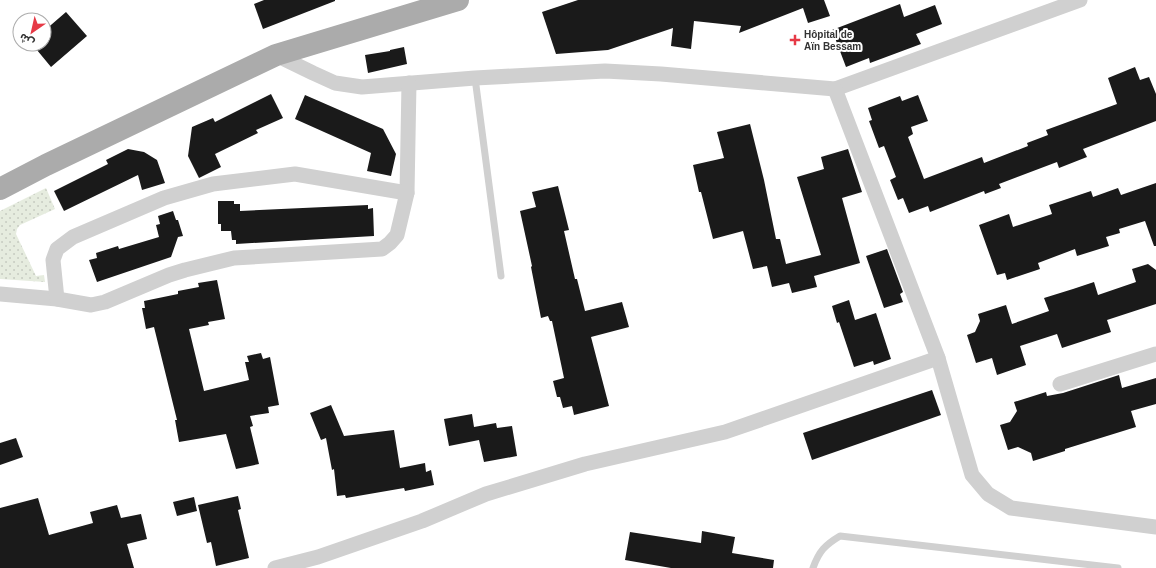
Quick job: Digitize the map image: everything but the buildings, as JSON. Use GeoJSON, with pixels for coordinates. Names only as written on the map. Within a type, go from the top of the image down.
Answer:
{"type":"FeatureCollection","features":[{"type":"Feature","properties":{"kind":"main road"},"geometry":{"type":"LineString","coordinates":[[0,190],[53,162],[276,55],[458,0]]}},
{"type":"Feature","properties":{"kind":"street"},"geometry":{"type":"LineString","coordinates":[[276,55],[313,73],[336,82],[362,87],[475,78],[605,71],[669,74],[835,89],[1080,0]]}},
{"type":"Feature","properties":{"kind":"street"},"geometry":{"type":"LineString","coordinates":[[0,294],[57,299],[91,305],[105,302],[169,275],[234,258],[382,249],[397,235],[407,193],[409,83]]}},
{"type":"Feature","properties":{"kind":"street"},"geometry":{"type":"LineString","coordinates":[[835,89],[938,358],[972,475],[988,494],[1011,508],[1156,527]]}},
{"type":"Feature","properties":{"kind":"street"},"geometry":{"type":"LineString","coordinates":[[57,299],[53,260],[56,249],[73,237],[164,198],[213,184],[295,174],[407,193]]}},
{"type":"Feature","properties":{"kind":"street"},"geometry":{"type":"LineString","coordinates":[[1060,384],[1156,354]]}},
{"type":"Feature","properties":{"kind":"street"},"geometry":{"type":"LineString","coordinates":[[275,568],[319,563],[486,494],[585,464],[725,432],[938,358]]}},
{"type":"Feature","properties":{"kind":"lane"},"geometry":{"type":"LineString","coordinates":[[475,78],[501,276]]}},
{"type":"Feature","properties":{"kind":"lane"},"geometry":{"type":"LineString","coordinates":[[813,568],[817,556],[827,543],[840,536],[1118,568]]}},
{"type":"Feature","properties":{"kind":"shaded area"},"geometry":{"type":"Polygon","coordinates":[[[46,188],[55,209],[20,225],[16,234],[36,276],[44,275],[45,282],[0,279],[0,211],[46,188]]]}},
{"type":"Feature","properties":{"kind":"place","name":"Hôpital de Aïn Bessam"},"geometry":{"type":"Point","coordinates":[795,40]}}]}
